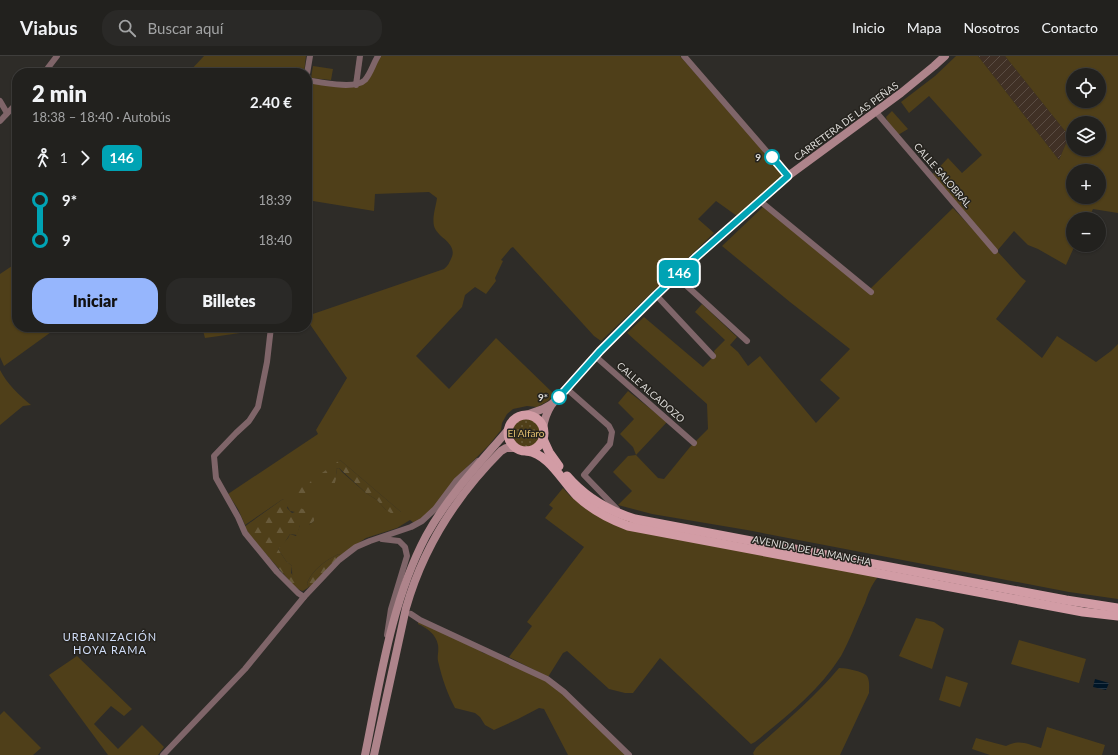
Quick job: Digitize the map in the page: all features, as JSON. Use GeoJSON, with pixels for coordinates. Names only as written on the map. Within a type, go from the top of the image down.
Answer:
{"type":"FeatureCollection","features":[{"type":"Feature","properties":{"kind":"main road","name":"CARRETERA DE LAS PEÑAS"},"geometry":{"type":"LineString","coordinates":[[552,404],[596,356],[656,295],[788,176],[876,112],[945,56]]}},
{"type":"Feature","properties":{"kind":"main road"},"geometry":{"type":"LineString","coordinates":[[365,755],[393,624],[404,586],[424,541],[448,502],[508,430],[512,421],[516,417],[543,409],[552,404]]}},
{"type":"Feature","properties":{"kind":"main road"},"geometry":{"type":"LineString","coordinates":[[374,755],[406,608],[426,556],[451,512],[473,483],[501,451],[506,448],[515,448],[527,451],[537,447],[546,446],[543,429],[544,421],[552,404]]}},
{"type":"Feature","properties":{"kind":"main road"},"geometry":{"type":"LineString","coordinates":[[526,415],[534,417],[538,420],[543,429]]}},
{"type":"Feature","properties":{"kind":"main road"},"geometry":{"type":"LineString","coordinates":[[508,430],[508,438],[515,448]]}},
{"type":"Feature","properties":{"kind":"main road","name":"AVENIDA DE LA MANCHA"},"geometry":{"type":"LineString","coordinates":[[546,446],[571,481],[614,512],[635,519],[1066,600],[1118,608]]}},
{"type":"Feature","properties":{"kind":"main road","name":"AVENIDA DE LA MANCHA"},"geometry":{"type":"LineString","coordinates":[[527,451],[538,454],[548,462],[567,485],[590,506],[609,518],[628,526],[1084,612],[1118,616]]}},
{"type":"Feature","properties":{"kind":"street"},"geometry":{"type":"LineString","coordinates":[[48,68],[57,56]]}},
{"type":"Feature","properties":{"kind":"street"},"geometry":{"type":"LineString","coordinates":[[308,68],[310,56]]}},
{"type":"Feature","properties":{"kind":"street"},"geometry":{"type":"LineString","coordinates":[[356,85],[360,56]]}},
{"type":"Feature","properties":{"kind":"street"},"geometry":{"type":"LineString","coordinates":[[312,81],[338,85],[356,85],[364,82],[378,56]]}},
{"type":"Feature","properties":{"kind":"street"},"geometry":{"type":"LineString","coordinates":[[684,56],[788,176]]}},
{"type":"Feature","properties":{"kind":"street"},"geometry":{"type":"LineString","coordinates":[[0,101],[7,113]]}},
{"type":"Feature","properties":{"kind":"street"},"geometry":{"type":"LineString","coordinates":[[0,121],[12,108]]}},
{"type":"Feature","properties":{"kind":"street","name":"CALLE SALOBRAL"},"geometry":{"type":"LineString","coordinates":[[876,112],[995,250]]}},
{"type":"Feature","properties":{"kind":"street"},"geometry":{"type":"LineString","coordinates":[[760,201],[871,292]]}},
{"type":"Feature","properties":{"kind":"street"},"geometry":{"type":"LineString","coordinates":[[676,276],[747,341]]}},
{"type":"Feature","properties":{"kind":"street"},"geometry":{"type":"LineString","coordinates":[[656,295],[714,356]]}},
{"type":"Feature","properties":{"kind":"street"},"geometry":{"type":"LineString","coordinates":[[270,332],[267,362],[258,407],[249,421],[214,456],[216,478],[245,533],[277,572],[304,598]]}},
{"type":"Feature","properties":{"kind":"street","name":"CALLE ALCADOZO"},"geometry":{"type":"LineString","coordinates":[[596,356],[694,443]]}},
{"type":"Feature","properties":{"kind":"street"},"geometry":{"type":"LineString","coordinates":[[567,389],[608,426],[612,432],[610,444],[584,475],[617,509]]}},
{"type":"Feature","properties":{"kind":"street"},"geometry":{"type":"LineString","coordinates":[[163,755],[245,668],[304,598],[343,556],[356,547],[411,527],[422,521],[435,509],[456,482],[471,466],[488,453]]}},
{"type":"Feature","properties":{"kind":"street"},"geometry":{"type":"LineString","coordinates":[[370,541],[383,538],[395,540],[405,547],[407,552],[407,561],[390,614],[386,655]]}},
{"type":"Feature","properties":{"kind":"street"},"geometry":{"type":"LineString","coordinates":[[411,614],[420,620],[546,679],[564,692],[628,755]]}},
{"type":"Feature","properties":{"kind":"shaded area"},"geometry":{"type":"Polygon","coordinates":[[[978,56],[1005,56],[1066,132],[1066,143],[1059,160],[978,56]]]}},
{"type":"Feature","properties":{"kind":"green space"},"geometry":{"type":"Polygon","coordinates":[[[204,56],[306,56],[305,68],[193,68],[204,56]]]}},
{"type":"Feature","properties":{"kind":"green space"},"geometry":{"type":"Polygon","coordinates":[[[381,56],[680,56],[777,166],[781,175],[780,178],[737,216],[716,201],[698,219],[714,233],[601,341],[594,336],[513,247],[511,248],[501,260],[503,261],[495,278],[496,281],[486,294],[475,287],[465,295],[462,307],[416,356],[449,389],[496,338],[554,394],[548,401],[537,407],[527,406],[513,409],[507,414],[502,423],[501,430],[489,445],[459,475],[435,507],[415,524],[410,520],[397,528],[366,538],[341,557],[339,554],[330,559],[316,570],[309,579],[307,584],[309,587],[303,591],[299,590],[293,582],[292,566],[286,561],[278,549],[290,534],[296,536],[300,525],[309,525],[314,521],[295,508],[295,512],[290,511],[283,499],[245,525],[238,509],[228,494],[318,434],[316,430],[347,378],[312,327],[312,314],[444,269],[449,263],[453,253],[450,245],[439,234],[434,226],[437,198],[429,192],[375,194],[374,211],[312,201],[312,82],[363,84],[381,56]],[[340,460],[323,480],[337,475],[336,469],[339,468],[366,493],[377,500],[386,510],[401,512],[340,460]]]}},
{"type":"Feature","properties":{"kind":"green space"},"geometry":{"type":"Polygon","coordinates":[[[956,56],[978,56],[1059,160],[1066,143],[1066,156],[1106,156],[1106,116],[1066,116],[1066,132],[1005,56],[1118,56],[1118,213],[1093,209],[1092,212],[1066,212],[1066,252],[1072,252],[1066,265],[1028,245],[1014,231],[997,251],[1026,281],[996,319],[1042,358],[1057,336],[1096,362],[1118,344],[1118,599],[1069,592],[747,530],[652,514],[618,505],[632,491],[613,472],[628,456],[636,455],[658,478],[664,479],[690,447],[708,429],[707,404],[627,333],[644,317],[703,367],[715,355],[714,351],[725,340],[695,312],[702,304],[737,337],[730,345],[738,352],[748,366],[760,356],[816,423],[840,398],[820,380],[850,349],[722,246],[764,206],[868,291],[953,208],[995,253],[932,175],[948,158],[962,173],[982,155],[929,96],[909,113],[901,102],[935,76],[956,56]]]}},
{"type":"Feature","properties":{"kind":"green space"},"geometry":{"type":"Polygon","coordinates":[[[313,66],[333,69],[331,80],[312,78],[313,66]]]}},
{"type":"Feature","properties":{"kind":"green space"},"geometry":{"type":"Polygon","coordinates":[[[892,111],[908,129],[898,135],[886,117],[892,111]]]}},
{"type":"Feature","properties":{"kind":"green space"},"geometry":{"type":"Polygon","coordinates":[[[12,266],[12,332],[51,332],[4,366],[0,357],[0,274],[12,266]]]}},
{"type":"Feature","properties":{"kind":"green space"},"geometry":{"type":"Polygon","coordinates":[[[203,332],[247,332],[205,338],[203,332]]]}},
{"type":"Feature","properties":{"kind":"green space"},"geometry":{"type":"Polygon","coordinates":[[[0,370],[6,380],[31,405],[23,406],[0,425],[0,370]]]}},
{"type":"Feature","properties":{"kind":"green space"},"geometry":{"type":"Polygon","coordinates":[[[628,391],[667,422],[636,455],[633,447],[620,434],[634,419],[618,403],[628,391]]]}},
{"type":"Feature","properties":{"kind":"green space","name":"El Alfaro"},"geometry":{"type":"Polygon","coordinates":[[[526,418],[536,423],[541,433],[536,443],[526,448],[516,443],[511,433],[516,423],[526,418]]]}},
{"type":"Feature","properties":{"kind":"green space"},"geometry":{"type":"Polygon","coordinates":[[[340,460],[401,512],[398,515],[394,515],[386,510],[377,500],[366,493],[339,468],[336,469],[337,475],[334,486],[328,484],[325,480],[317,481],[315,478],[340,460]]]}},
{"type":"Feature","properties":{"kind":"green space"},"geometry":{"type":"Polygon","coordinates":[[[311,481],[311,489],[296,498],[293,493],[311,481]]]}},
{"type":"Feature","properties":{"kind":"green space"},"geometry":{"type":"Polygon","coordinates":[[[563,488],[570,496],[590,510],[877,576],[877,578],[870,590],[841,656],[823,681],[790,713],[767,733],[751,744],[660,658],[633,693],[625,693],[609,689],[567,651],[563,653],[548,677],[509,657],[532,626],[527,622],[584,547],[545,518],[553,508],[549,505],[563,488]]]}},
{"type":"Feature","properties":{"kind":"green space"},"geometry":{"type":"Polygon","coordinates":[[[283,499],[287,502],[287,508],[292,513],[295,512],[295,507],[307,510],[314,515],[314,521],[309,525],[300,525],[297,535],[290,534],[283,545],[278,549],[286,561],[292,566],[291,573],[299,584],[299,587],[295,587],[244,527],[283,499]]]}},
{"type":"Feature","properties":{"kind":"green space"},"geometry":{"type":"Polygon","coordinates":[[[339,554],[341,557],[318,581],[309,587],[307,584],[309,579],[316,570],[325,562],[339,554]]]}},
{"type":"Feature","properties":{"kind":"green space"},"geometry":{"type":"Polygon","coordinates":[[[916,618],[934,622],[944,629],[932,669],[899,656],[916,618]]]}},
{"type":"Feature","properties":{"kind":"green space"},"geometry":{"type":"Polygon","coordinates":[[[418,622],[548,682],[560,690],[626,755],[568,755],[544,709],[539,708],[494,730],[485,725],[480,717],[475,713],[455,708],[443,679],[438,659],[437,641],[431,632],[418,624],[418,622]]]}},
{"type":"Feature","properties":{"kind":"green space"},"geometry":{"type":"Polygon","coordinates":[[[1019,640],[1086,659],[1079,683],[1011,664],[1019,640]]]}},
{"type":"Feature","properties":{"kind":"green space"},"geometry":{"type":"Polygon","coordinates":[[[77,656],[132,709],[124,716],[111,706],[94,724],[118,749],[142,725],[164,747],[158,755],[108,755],[49,675],[77,656]]]}},
{"type":"Feature","properties":{"kind":"green space"},"geometry":{"type":"Polygon","coordinates":[[[839,668],[854,670],[865,674],[869,682],[869,693],[840,755],[754,755],[753,753],[756,748],[809,700],[839,668]]]}},
{"type":"Feature","properties":{"kind":"green space"},"geometry":{"type":"Polygon","coordinates":[[[946,676],[968,683],[960,707],[939,700],[946,676]]]}},
{"type":"Feature","properties":{"kind":"green space"},"geometry":{"type":"Polygon","coordinates":[[[4,711],[41,748],[33,755],[0,755],[0,715],[4,711]]]}},
{"type":"Feature","properties":{"kind":"green space"},"geometry":{"type":"Polygon","coordinates":[[[1047,727],[1105,745],[1102,755],[990,755],[972,749],[976,738],[1006,746],[1020,743],[1041,748],[1047,727]]]}},
{"type":"Feature","properties":{"kind":"water"},"geometry":{"type":"Polygon","coordinates":[[[1095,679],[1109,683],[1106,690],[1093,687],[1095,679]]]}},
{"type":"Feature","properties":{"kind":"bus line","name":"146"},"geometry":{"type":"LineString","coordinates":[[559,397],[600,351],[656,295],[695,258],[788,176],[772,157]]}},
{"type":"Feature","properties":{"kind":"place","name":"9"},"geometry":{"type":"Point","coordinates":[772,157]}},
{"type":"Feature","properties":{"kind":"place","name":"9*"},"geometry":{"type":"Point","coordinates":[559,397]}},
{"type":"Feature","properties":{"kind":"district","name":"URBANIZACIÓN HOYA RAMA"},"geometry":{"type":"Point","coordinates":[110,643]}}]}
